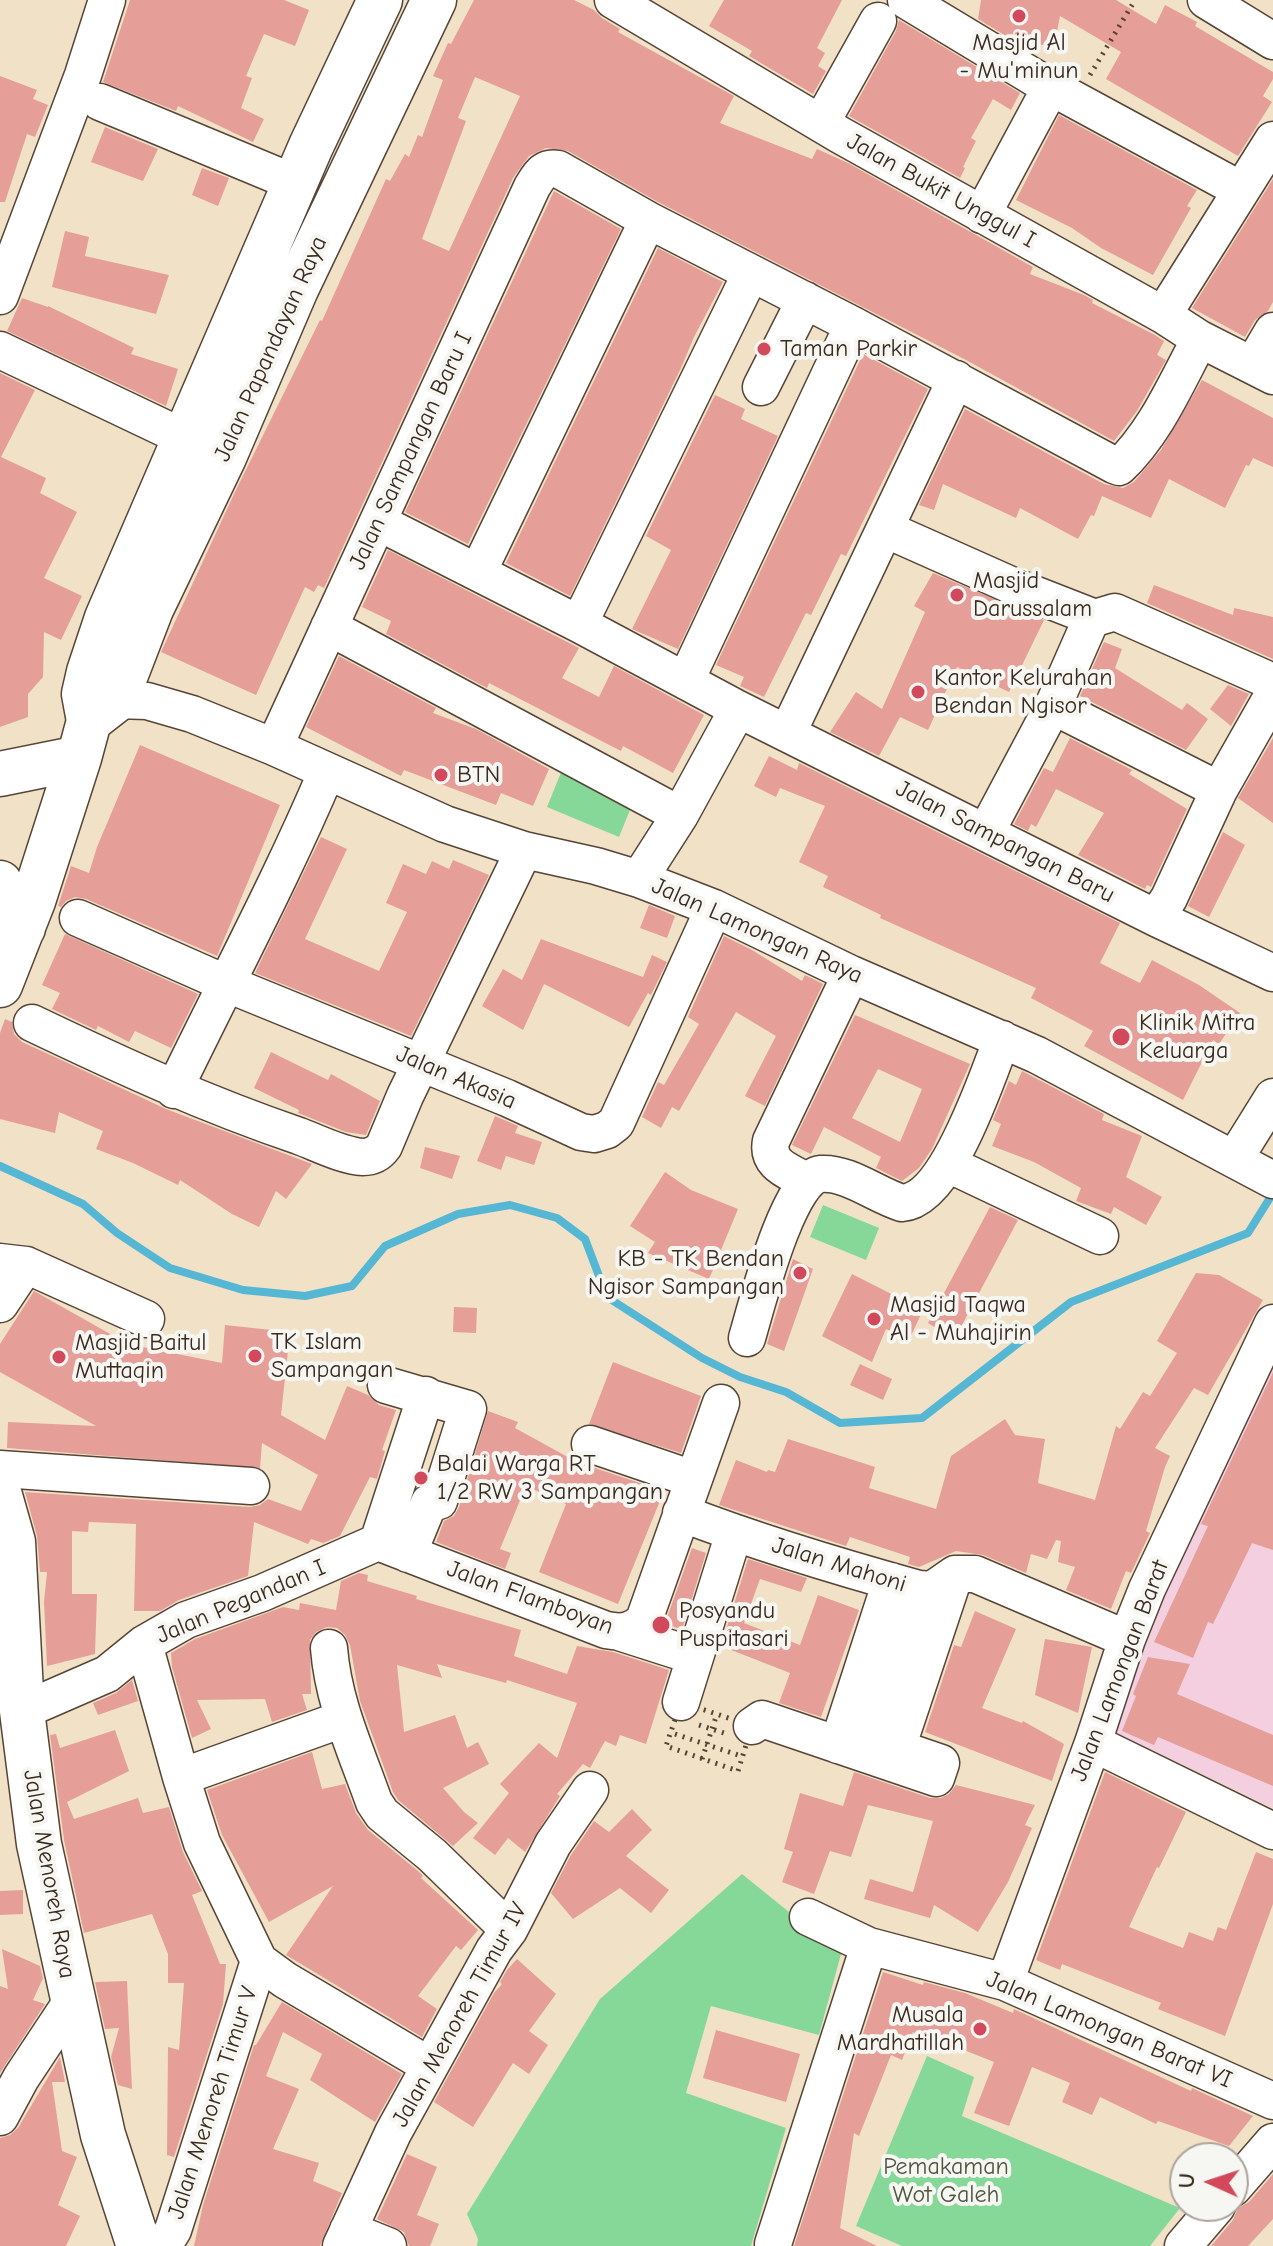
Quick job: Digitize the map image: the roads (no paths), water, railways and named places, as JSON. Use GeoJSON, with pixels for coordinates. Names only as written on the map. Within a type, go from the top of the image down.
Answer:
{"type":"FeatureCollection","features":[{"type":"Feature","properties":{"kind":"main road","name":"Jalan Papandayan Raya"},"geometry":{"type":"LineString","coordinates":[[92,718],[89,672],[107,618],[295,183],[380,0]]}},
{"type":"Feature","properties":{"kind":"main road","name":"Jalan Papandayan Raya"},"geometry":{"type":"LineString","coordinates":[[92,718],[151,609],[224,457],[284,317],[434,0]]}},
{"type":"Feature","properties":{"kind":"main road"},"geometry":{"type":"LineString","coordinates":[[246,295],[284,317]]}},
{"type":"Feature","properties":{"kind":"main road"},"geometry":{"type":"LineString","coordinates":[[0,774],[92,718]]}},
{"type":"Feature","properties":{"kind":"main road"},"geometry":{"type":"LineString","coordinates":[[0,985],[23,928],[92,718]]}},
{"type":"Feature","properties":{"kind":"main road"},"geometry":{"type":"LineString","coordinates":[[0,883],[23,928]]}},
{"type":"Feature","properties":{"kind":"main road","name":"Jalan Menoreh Raya"},"geometry":{"type":"LineString","coordinates":[[0,1496],[13,1542],[22,1711],[39,1844],[103,2135],[139,2246]]}},
{"type":"Feature","properties":{"kind":"street"},"geometry":{"type":"LineString","coordinates":[[0,296],[83,75],[107,0]]}},
{"type":"Feature","properties":{"kind":"street","name":"Jalan Bukit Unggul I"},"geometry":{"type":"LineString","coordinates":[[613,0],[653,10],[821,123],[1163,315],[1200,339],[1263,371]]}},
{"type":"Feature","properties":{"kind":"street"},"geometry":{"type":"LineString","coordinates":[[1206,0],[1262,35]]}},
{"type":"Feature","properties":{"kind":"street"},"geometry":{"type":"LineString","coordinates":[[821,123],[892,10],[1241,190]]}},
{"type":"Feature","properties":{"kind":"street"},"geometry":{"type":"LineString","coordinates":[[982,215],[1060,98]]}},
{"type":"Feature","properties":{"kind":"street"},"geometry":{"type":"LineString","coordinates":[[100,102],[295,183]]}},
{"type":"Feature","properties":{"kind":"street"},"geometry":{"type":"LineString","coordinates":[[1163,315],[1273,140]]}},
{"type":"Feature","properties":{"kind":"street","name":"Jalan Sampangan Baru I"},"geometry":{"type":"LineString","coordinates":[[274,747],[532,187],[542,172],[550,168],[558,169],[648,220]]}},
{"type":"Feature","properties":{"kind":"street"},"geometry":{"type":"LineString","coordinates":[[478,572],[648,220],[1119,467],[1153,426],[1200,339]]}},
{"type":"Feature","properties":{"kind":"street"},"geometry":{"type":"LineString","coordinates":[[579,624],[751,273]]}},
{"type":"Feature","properties":{"kind":"street"},"geometry":{"type":"LineString","coordinates":[[761,387],[805,300]]}},
{"type":"Feature","properties":{"kind":"street"},"geometry":{"type":"LineString","coordinates":[[686,680],[853,325]]}},
{"type":"Feature","properties":{"kind":"street"},"geometry":{"type":"LineString","coordinates":[[1263,371],[1273,331]]}},
{"type":"Feature","properties":{"kind":"street"},"geometry":{"type":"LineString","coordinates":[[0,350],[224,457]]}},
{"type":"Feature","properties":{"kind":"street"},"geometry":{"type":"LineString","coordinates":[[788,732],[956,379]]}},
{"type":"Feature","properties":{"kind":"street","name":"Jalan Sampangan Baru"},"geometry":{"type":"LineString","coordinates":[[378,522],[738,709],[1156,918],[1273,973]]}},
{"type":"Feature","properties":{"kind":"street"},"geometry":{"type":"LineString","coordinates":[[885,529],[1013,586],[1095,618]]}},
{"type":"Feature","properties":{"kind":"street"},"geometry":{"type":"LineString","coordinates":[[986,832],[1053,706],[1090,622],[1095,618],[1115,612],[1264,678],[1272,686],[1273,695],[1219,790],[1169,898],[1156,918]]}},
{"type":"Feature","properties":{"kind":"street"},"geometry":{"type":"LineString","coordinates":[[329,627],[680,815]]}},
{"type":"Feature","properties":{"kind":"street","name":"Jalan Lamongan Raya"},"geometry":{"type":"LineString","coordinates":[[92,718],[165,705],[274,747],[445,824],[524,850],[639,879],[714,908],[851,974],[1002,1039],[1251,1167]]}},
{"type":"Feature","properties":{"kind":"street"},"geometry":{"type":"LineString","coordinates":[[1053,706],[1219,790]]}},
{"type":"Feature","properties":{"kind":"street"},"geometry":{"type":"LineString","coordinates":[[639,879],[680,815],[738,709]]}},
{"type":"Feature","properties":{"kind":"street"},"geometry":{"type":"LineString","coordinates":[[174,1090],[297,843],[327,771]]}},
{"type":"Feature","properties":{"kind":"street"},"geometry":{"type":"LineString","coordinates":[[32,1023],[174,1090],[355,1155],[371,1156],[384,1146],[524,850]]}},
{"type":"Feature","properties":{"kind":"street","name":"Jalan Akasia"},"geometry":{"type":"LineString","coordinates":[[78,918],[225,983],[423,1063],[581,1132],[594,1134],[616,1123],[714,908]]}},
{"type":"Feature","properties":{"kind":"street"},"geometry":{"type":"LineString","coordinates":[[806,1181],[774,1162],[769,1153],[771,1141],[851,974]]}},
{"type":"Feature","properties":{"kind":"street"},"geometry":{"type":"LineString","coordinates":[[747,1338],[775,1243],[806,1181],[815,1175],[833,1175],[893,1200],[909,1202],[923,1195],[948,1164],[972,1116],[1002,1039]]}},
{"type":"Feature","properties":{"kind":"street"},"geometry":{"type":"LineString","coordinates":[[1251,1167],[1273,1097]]}},
{"type":"Feature","properties":{"kind":"street"},"geometry":{"type":"LineString","coordinates":[[948,1164],[1100,1236]]}},
{"type":"Feature","properties":{"kind":"street"},"geometry":{"type":"LineString","coordinates":[[0,1304],[13,1263],[146,1319]]}},
{"type":"Feature","properties":{"kind":"street","name":"Jalan Lamongan Barat"},"geometry":{"type":"LineString","coordinates":[[1005,1982],[1147,1589],[1273,1323]]}},
{"type":"Feature","properties":{"kind":"street"},"geometry":{"type":"LineString","coordinates":[[386,1385],[426,1395],[393,1548]]}},
{"type":"Feature","properties":{"kind":"street","name":"Jalan Flamboyan"},"geometry":{"type":"LineString","coordinates":[[393,1548],[619,1632],[637,1628],[644,1620],[721,1403]]}},
{"type":"Feature","properties":{"kind":"street","name":"Jalan Mahoni"},"geometry":{"type":"LineString","coordinates":[[590,1444],[687,1496],[734,1533],[905,1585],[932,1590],[955,1574]]}},
{"type":"Feature","properties":{"kind":"street"},"geometry":{"type":"LineString","coordinates":[[0,1469],[251,1486]]}},
{"type":"Feature","properties":{"kind":"street"},"geometry":{"type":"LineString","coordinates":[[676,1717],[734,1533]]}},
{"type":"Feature","properties":{"kind":"street","name":"Jalan Pegandan I"},"geometry":{"type":"LineString","coordinates":[[22,1711],[107,1674],[144,1644],[186,1620],[393,1548]]}},
{"type":"Feature","properties":{"kind":"street"},"geometry":{"type":"LineString","coordinates":[[874,1748],[955,1574],[975,1574],[1127,1639]]}},
{"type":"Feature","properties":{"kind":"street"},"geometry":{"type":"LineString","coordinates":[[874,1748],[905,1585]]}},
{"type":"Feature","properties":{"kind":"street"},"geometry":{"type":"LineString","coordinates":[[619,1632],[694,1656]]}},
{"type":"Feature","properties":{"kind":"street","name":"Jalan Menoreh Timur V"},"geometry":{"type":"LineString","coordinates":[[144,1644],[202,1843],[259,1961],[178,2215],[163,2246]]}},
{"type":"Feature","properties":{"kind":"street"},"geometry":{"type":"LineString","coordinates":[[329,1648],[331,1676],[343,1719],[374,1802],[382,1814],[432,1855],[509,1930]]}},
{"type":"Feature","properties":{"kind":"street"},"geometry":{"type":"LineString","coordinates":[[181,1777],[343,1719]]}},
{"type":"Feature","properties":{"kind":"street"},"geometry":{"type":"LineString","coordinates":[[748,1741],[762,1719],[874,1748]]}},
{"type":"Feature","properties":{"kind":"street"},"geometry":{"type":"LineString","coordinates":[[1093,1743],[1273,1831]]}},
{"type":"Feature","properties":{"kind":"street","name":"Jalan Menoreh Timur IV"},"geometry":{"type":"LineString","coordinates":[[344,2238],[393,2133],[494,1950],[509,1930],[553,1844],[590,1790]]}},
{"type":"Feature","properties":{"kind":"street","name":"Jalan Lamongan Barat VI"},"geometry":{"type":"LineString","coordinates":[[808,1917],[869,1946],[1005,1982],[1273,2101]]}},
{"type":"Feature","properties":{"kind":"street"},"geometry":{"type":"LineString","coordinates":[[766,2245],[869,1946]]}},
{"type":"Feature","properties":{"kind":"street"},"geometry":{"type":"LineString","coordinates":[[259,1961],[285,1980],[430,2066]]}},
{"type":"Feature","properties":{"kind":"street"},"geometry":{"type":"LineString","coordinates":[[0,2117],[11,2074],[72,2001]]}},
{"type":"Feature","properties":{"kind":"street"},"geometry":{"type":"LineString","coordinates":[[1249,2170],[1273,2142]]}},
{"type":"Feature","properties":{"kind":"street"},"geometry":{"type":"LineString","coordinates":[[1183,2246],[1203,2222]]}},
{"type":"Feature","properties":{"kind":"street"},"geometry":{"type":"LineString","coordinates":[[344,2238],[388,2246]]}},
{"type":"Feature","properties":{"kind":"waterway"},"geometry":{"type":"LineString","coordinates":[[0,1166],[83,1204],[117,1233],[170,1268],[243,1290],[305,1296],[352,1286],[385,1246],[458,1214],[510,1205],[557,1218],[585,1239],[607,1297],[702,1358],[740,1377],[786,1392],[840,1423],[922,1418],[1071,1302],[1248,1233],[1273,1193]]}},
{"type":"Feature","properties":{"kind":"place","name":"Masjid Al - Mu'minun"},"geometry":{"type":"Point","coordinates":[1019,16]}},
{"type":"Feature","properties":{"kind":"place","name":"Taman Parkir"},"geometry":{"type":"Point","coordinates":[764,349]}},
{"type":"Feature","properties":{"kind":"place","name":"Masjid Darussalam"},"geometry":{"type":"Point","coordinates":[957,595]}},
{"type":"Feature","properties":{"kind":"place","name":"Kantor Kelurahan Bendan Ngisor"},"geometry":{"type":"Point","coordinates":[918,692]}},
{"type":"Feature","properties":{"kind":"place","name":"BTN"},"geometry":{"type":"Point","coordinates":[441,775]}},
{"type":"Feature","properties":{"kind":"place","name":"Klinik Mitra Keluarga"},"geometry":{"type":"Point","coordinates":[1121,1037]}},
{"type":"Feature","properties":{"kind":"place","name":"KB - TK Bendan Ngisor Sampangan"},"geometry":{"type":"Point","coordinates":[800,1273]}},
{"type":"Feature","properties":{"kind":"place","name":"Masjid Taqwa Al - Muhajirin"},"geometry":{"type":"Point","coordinates":[874,1319]}},
{"type":"Feature","properties":{"kind":"place","name":"TK Islam Sampangan"},"geometry":{"type":"Point","coordinates":[255,1356]}},
{"type":"Feature","properties":{"kind":"place","name":"Masjid Baitul Muttaqin"},"geometry":{"type":"Point","coordinates":[59,1357]}},
{"type":"Feature","properties":{"kind":"place","name":"Balai Warga RT 1/2 RW 3 Sampangan"},"geometry":{"type":"Point","coordinates":[421,1478]}},
{"type":"Feature","properties":{"kind":"place","name":"Posyandu Puspitasari"},"geometry":{"type":"Point","coordinates":[661,1625]}},
{"type":"Feature","properties":{"kind":"place","name":"Musala Mardhatillah"},"geometry":{"type":"Point","coordinates":[980,2029]}},
{"type":"Feature","properties":{"kind":"park label","name":"Pemakaman Wot Galeh"},"geometry":{"type":"Point","coordinates":[946,2181]}}]}
